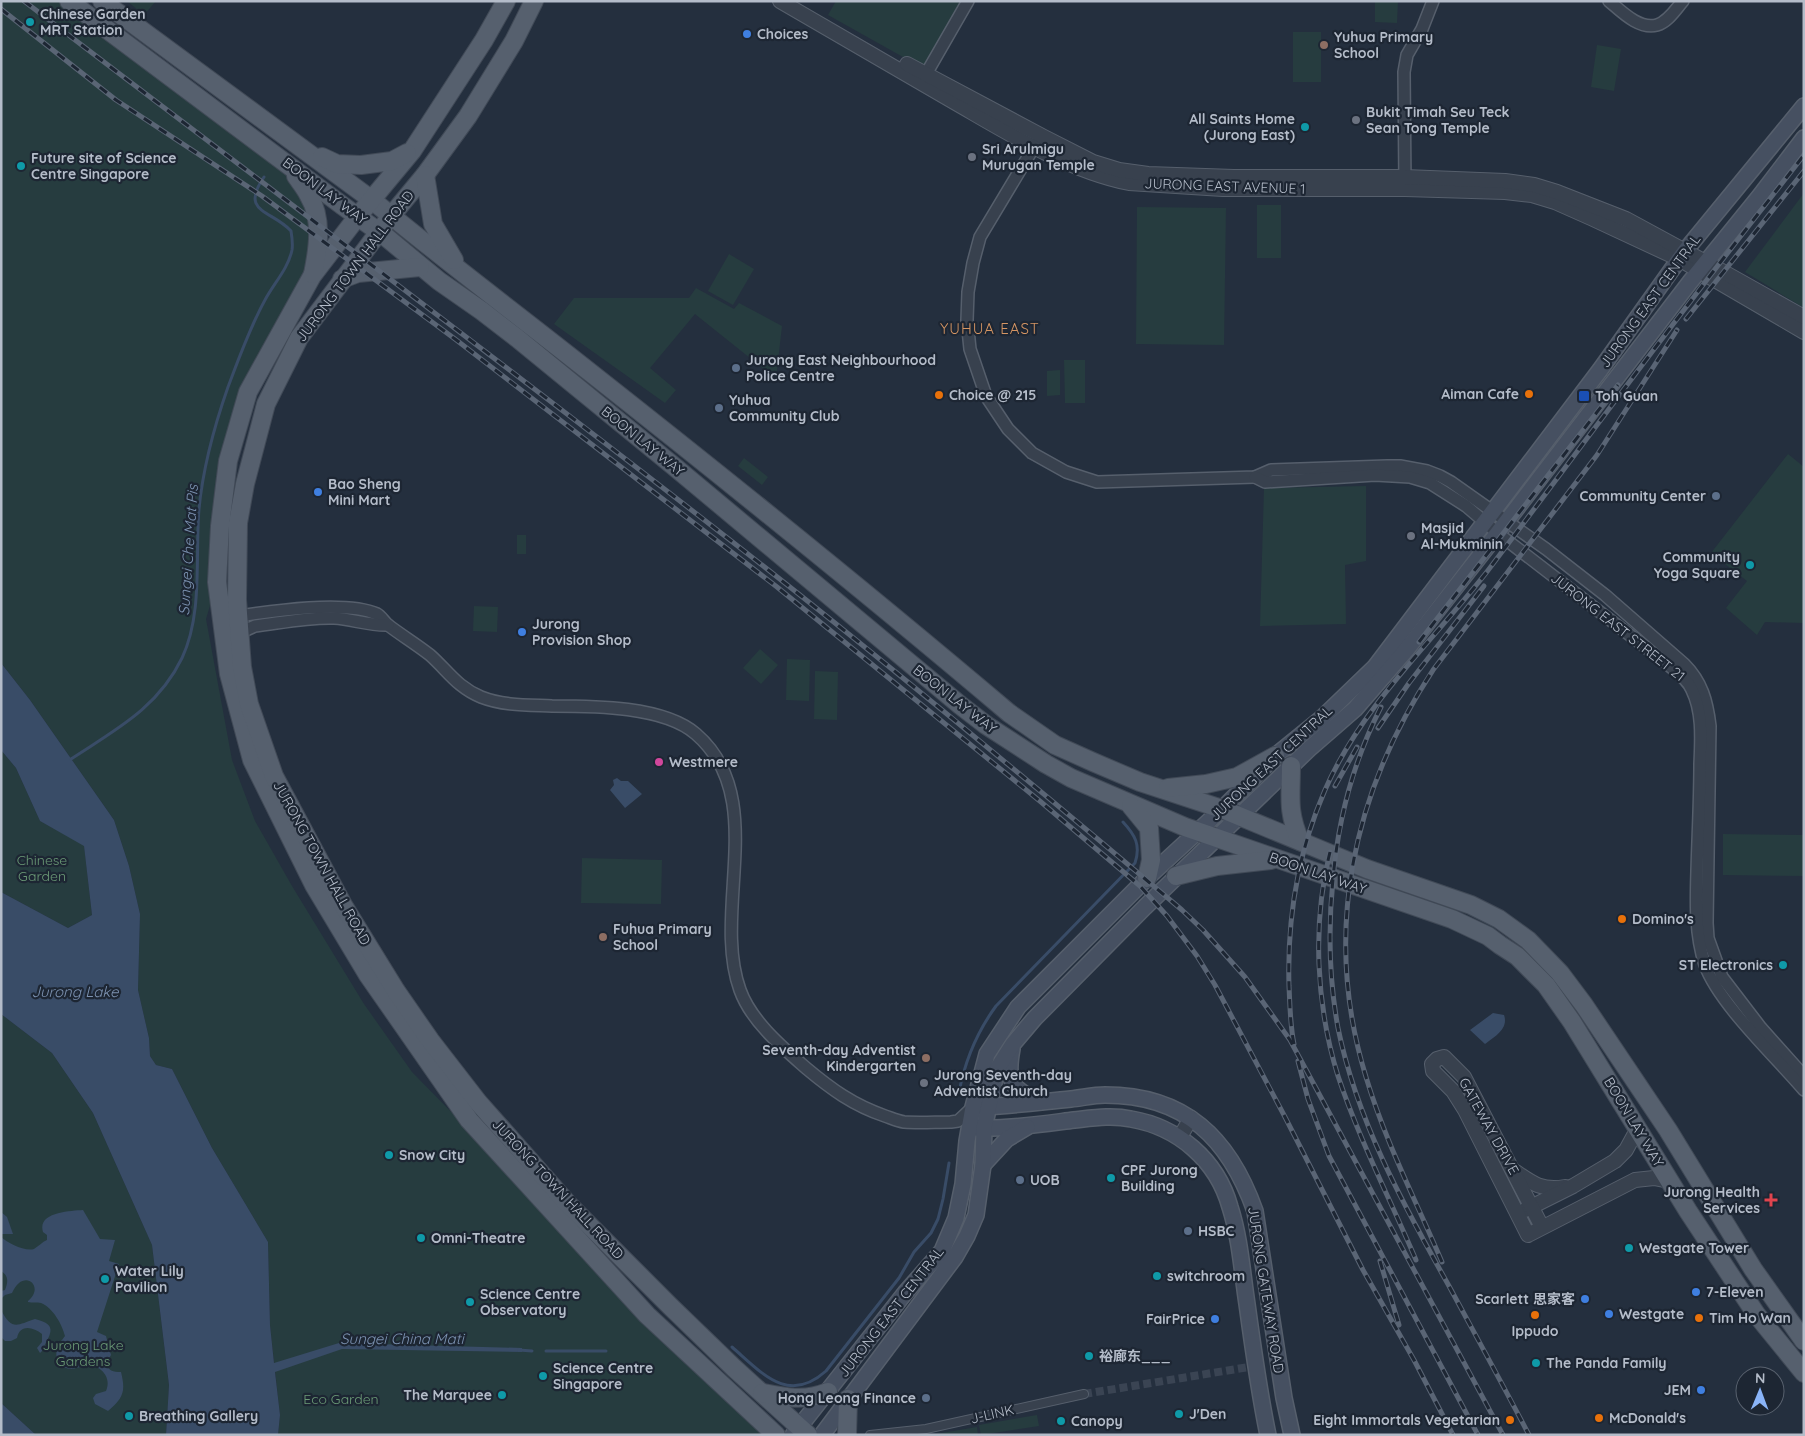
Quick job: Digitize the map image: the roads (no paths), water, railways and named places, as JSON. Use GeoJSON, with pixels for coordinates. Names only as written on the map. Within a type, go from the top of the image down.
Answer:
{"type":"FeatureCollection","features":[{"type":"Feature","properties":{"kind":"main road","name":"BOON LAY WAY"},"geometry":{"type":"LineString","coordinates":[[69,1],[358,216],[420,267],[517,338],[982,722],[1071,778],[1129,804],[1216,838],[1452,919],[1488,936],[1517,956],[1546,986],[1572,1022],[1669,1181],[1756,1314],[1804,1373]]}},
{"type":"Feature","properties":{"kind":"main road","name":"BOON LAY WAY"},"geometry":{"type":"LineString","coordinates":[[102,1],[372,200],[691,451],[1009,713],[1055,745],[1140,782],[1222,809],[1367,869],[1471,905],[1499,919],[1528,940],[1560,973],[1584,1005],[1668,1130],[1753,1270],[1803,1340]]}},
{"type":"Feature","properties":{"kind":"main road","name":"JURONG TOWN HALL ROAD"},"geometry":{"type":"LineString","coordinates":[[506,1],[484,40],[412,151],[358,216],[312,276],[248,392],[228,461],[220,526],[217,582],[231,635],[242,667],[249,704],[274,776],[342,905],[396,991],[425,1046],[469,1120],[647,1315],[761,1427],[776,1435]]}},
{"type":"Feature","properties":{"kind":"main road","name":"JURONG TOWN HALL ROAD"},"geometry":{"type":"LineString","coordinates":[[239,616],[237,572],[238,523],[245,484],[266,404],[299,338],[342,279],[425,175],[468,116],[514,41],[534,1]]}},
{"type":"Feature","properties":{"kind":"main road","name":"JURONG EAST CENTRAL"},"geometry":{"type":"LineString","coordinates":[[800,1432],[828,1392],[905,1293],[942,1251],[956,1218],[963,1184],[973,1107],[987,1054],[1018,1007],[1147,878],[1222,809],[1275,756],[1322,718],[1375,667],[1600,370],[1682,255],[1804,106]]}},
{"type":"Feature","properties":{"kind":"main road","name":"JURONG EAST CENTRAL"},"geometry":{"type":"LineString","coordinates":[[971,1125],[989,1107],[997,1069],[1013,1044],[1035,1018],[1176,876],[1308,749],[1355,708],[1407,649],[1804,138]]}},
{"type":"Feature","properties":{"kind":"main road"},"geometry":{"type":"LineString","coordinates":[[292,142],[337,164],[361,165],[392,161],[412,151]]}},
{"type":"Feature","properties":{"kind":"main road"},"geometry":{"type":"LineString","coordinates":[[287,163],[310,196],[315,209],[318,235],[312,276]]}},
{"type":"Feature","properties":{"kind":"main road"},"geometry":{"type":"LineString","coordinates":[[425,175],[433,224],[460,269]]}},
{"type":"Feature","properties":{"kind":"main road"},"geometry":{"type":"LineString","coordinates":[[342,279],[358,273],[420,267]]}},
{"type":"Feature","properties":{"kind":"main road"},"geometry":{"type":"LineString","coordinates":[[231,635],[232,619],[239,616]]}},
{"type":"Feature","properties":{"kind":"main road","name":"JURONG TOWN HALL ROAD"},"geometry":{"type":"LineString","coordinates":[[231,635],[229,674],[247,744],[259,774],[330,913],[368,975],[425,1046],[570,1205],[800,1432]]}},
{"type":"Feature","properties":{"kind":"main road"},"geometry":{"type":"LineString","coordinates":[[1162,789],[1206,784],[1237,777],[1275,756]]}},
{"type":"Feature","properties":{"kind":"main road"},"geometry":{"type":"LineString","coordinates":[[1291,766],[1291,817],[1300,841]]}},
{"type":"Feature","properties":{"kind":"main road"},"geometry":{"type":"LineString","coordinates":[[1129,804],[1149,828],[1151,860],[1147,878]]}},
{"type":"Feature","properties":{"kind":"main road"},"geometry":{"type":"LineString","coordinates":[[284,826],[283,809],[290,805]]}},
{"type":"Feature","properties":{"kind":"main road"},"geometry":{"type":"LineString","coordinates":[[1176,876],[1217,866],[1279,860]]}},
{"type":"Feature","properties":{"kind":"main road"},"geometry":{"type":"LineString","coordinates":[[1013,1044],[1009,1071],[1014,1085],[1022,1094],[1040,1102]]}},
{"type":"Feature","properties":{"kind":"main road","name":"JURONG GATEWAY ROAD"},"geometry":{"type":"LineString","coordinates":[[973,1107],[1104,1095],[1139,1098],[1165,1106],[1191,1118],[1218,1142],[1246,1184],[1255,1211],[1284,1398],[1292,1435]]}},
{"type":"Feature","properties":{"kind":"main road","name":"JURONG GATEWAY ROAD"},"geometry":{"type":"LineString","coordinates":[[971,1125],[1029,1125],[1101,1117],[1129,1118],[1153,1124],[1185,1141],[1208,1164],[1230,1204],[1236,1231],[1255,1366],[1268,1435]]}},
{"type":"Feature","properties":{"kind":"main road","name":"JURONG EAST CENTRAL"},"geometry":{"type":"LineString","coordinates":[[822,1435],[955,1257],[968,1236],[976,1215],[983,1165],[971,1125]]}},
{"type":"Feature","properties":{"kind":"main road"},"geometry":{"type":"LineString","coordinates":[[983,1165],[1007,1139],[1029,1125]]}},
{"type":"Feature","properties":{"kind":"main road"},"geometry":{"type":"LineString","coordinates":[[1773,1336],[1784,1332],[1789,1321]]}},
{"type":"Feature","properties":{"kind":"main road"},"geometry":{"type":"LineString","coordinates":[[762,1393],[800,1399],[828,1392]]}},
{"type":"Feature","properties":{"kind":"main road"},"geometry":{"type":"LineString","coordinates":[[847,1435],[848,1399]]}},
{"type":"Feature","properties":{"kind":"street","name":"JURONG EAST AVENUE 1"},"geometry":{"type":"LineString","coordinates":[[780,1],[1038,141],[1119,170],[1148,174],[1405,183],[1505,181],[1534,185],[1602,208],[1703,266]]}},
{"type":"Feature","properties":{"kind":"street","name":"JURONG EAST AVENUE 1"},"geometry":{"type":"LineString","coordinates":[[797,1],[923,78]]}},
{"type":"Feature","properties":{"kind":"street"},"geometry":{"type":"LineString","coordinates":[[923,78],[968,1]]}},
{"type":"Feature","properties":{"kind":"street"},"geometry":{"type":"LineString","coordinates":[[1405,183],[1404,72],[1406,55],[1422,29],[1433,1]]}},
{"type":"Feature","properties":{"kind":"street"},"geometry":{"type":"LineString","coordinates":[[1609,1],[1632,20],[1656,25],[1670,17],[1683,1]]}},
{"type":"Feature","properties":{"kind":"street","name":"JURONG EAST STREET 21"},"geometry":{"type":"LineString","coordinates":[[1038,141],[980,237],[968,292],[967,320],[970,349],[986,396],[1008,429],[1032,452],[1066,472],[1097,482],[1255,477],[1265,482],[1375,475],[1410,477],[1437,486],[1489,516],[1666,663],[1691,687],[1696,698],[1700,734],[1696,909],[1699,940],[1706,967],[1718,989],[1738,1016],[1804,1090]]}},
{"type":"Feature","properties":{"kind":"street"},"geometry":{"type":"LineString","coordinates":[[1703,266],[1804,317]]}},
{"type":"Feature","properties":{"kind":"street"},"geometry":{"type":"LineString","coordinates":[[1703,266],[1804,332]]}},
{"type":"Feature","properties":{"kind":"street","name":"JURONG EAST STREET 21"},"geometry":{"type":"LineString","coordinates":[[1502,528],[1546,549],[1605,595],[1695,676],[1708,708],[1710,726],[1708,938],[1722,977],[1761,1028],[1804,1076]]}},
{"type":"Feature","properties":{"kind":"street"},"geometry":{"type":"LineString","coordinates":[[239,616],[333,607],[378,615],[388,625],[431,656],[456,682],[480,696],[504,703],[647,712],[664,716],[696,734],[717,758],[729,784],[735,813],[732,916],[733,963],[740,992],[756,1018],[787,1052],[829,1088],[853,1102],[902,1122],[971,1125]]}},
{"type":"Feature","properties":{"kind":"street"},"geometry":{"type":"LineString","coordinates":[[231,635],[255,626],[333,618],[376,625],[388,625]]}},
{"type":"Feature","properties":{"kind":"street","name":"GATEWAY DRIVE"},"geometry":{"type":"LineString","coordinates":[[1542,1227],[1464,1077],[1444,1057],[1437,1059],[1432,1064],[1433,1071],[1453,1091],[1465,1110],[1528,1235],[1635,1180],[1654,1178],[1669,1181]]}},
{"type":"Feature","properties":{"kind":"street"},"geometry":{"type":"LineString","coordinates":[[1185,1141],[1191,1118]]}},
{"type":"Feature","properties":{"kind":"street"},"geometry":{"type":"LineString","coordinates":[[1185,1141],[1204,1128]]}},
{"type":"Feature","properties":{"kind":"street"},"geometry":{"type":"LineString","coordinates":[[1517,1213],[1573,1186],[1615,1160],[1626,1150],[1638,1128]]}},
{"type":"Feature","properties":{"kind":"street"},"geometry":{"type":"LineString","coordinates":[[1514,1170],[1532,1184],[1545,1188],[1573,1186]]}},
{"type":"Feature","properties":{"kind":"street","name":"J-LINK"},"geometry":{"type":"LineString","coordinates":[[870,1435],[926,1429],[1084,1394]]}},
{"type":"Feature","properties":{"kind":"water","name":"Jurong Lake"},"geometry":{"type":"Polygon","coordinates":[[[1,663],[30,700],[114,820],[129,866],[140,914],[138,990],[149,1038],[150,1056],[156,1065],[172,1069],[212,1148],[268,1242],[270,1325],[274,1363],[339,1343],[522,1348],[522,1352],[342,1349],[275,1372],[280,1415],[278,1435],[166,1435],[169,1385],[152,1245],[93,1113],[52,1053],[1,1014],[1,892],[68,928],[92,915],[84,846],[40,821],[16,768],[1,750],[1,663]]]}},
{"type":"Feature","properties":{"kind":"water"},"geometry":{"type":"Polygon","coordinates":[[[617,778],[621,781],[628,781],[642,794],[625,808],[610,790],[614,785],[613,780],[617,778]]]}},
{"type":"Feature","properties":{"kind":"water"},"geometry":{"type":"Polygon","coordinates":[[[1493,1013],[1504,1015],[1503,1028],[1485,1044],[1470,1030],[1493,1013]]]}},
{"type":"Feature","properties":{"kind":"water"},"geometry":{"type":"Polygon","coordinates":[[[83,1210],[100,1239],[115,1240],[109,1261],[119,1264],[97,1332],[106,1336],[111,1355],[106,1363],[107,1366],[111,1370],[121,1372],[123,1385],[120,1398],[108,1411],[95,1404],[93,1398],[96,1394],[106,1391],[108,1381],[101,1370],[86,1365],[75,1369],[67,1369],[57,1360],[56,1353],[58,1346],[65,1336],[64,1331],[56,1317],[45,1305],[28,1302],[35,1290],[34,1285],[27,1280],[22,1281],[12,1293],[5,1295],[1,1299],[1,1291],[5,1290],[7,1277],[1,1271],[1,1237],[21,1248],[34,1249],[47,1240],[47,1235],[43,1232],[42,1225],[45,1220],[63,1212],[83,1210]]]}},
{"type":"Feature","properties":{"kind":"water"},"geometry":{"type":"Polygon","coordinates":[[[1,1212],[7,1217],[13,1234],[1,1234],[1,1212]]]}},
{"type":"Feature","properties":{"kind":"water"},"geometry":{"type":"Polygon","coordinates":[[[1,1310],[8,1321],[15,1325],[35,1319],[48,1324],[51,1331],[40,1353],[37,1348],[42,1342],[42,1334],[31,1328],[21,1330],[17,1338],[11,1341],[5,1341],[1,1337],[1,1310]]]}},
{"type":"Feature","properties":{"kind":"water"},"geometry":{"type":"Polygon","coordinates":[[[1,1403],[36,1435],[1,1435],[1,1403]]]}},
{"type":"Feature","properties":{"kind":"waterway","name":"Sungei Che Mat Pis"},"geometry":{"type":"LineString","coordinates":[[71,759],[119,727],[148,704],[172,676],[189,641],[196,604],[199,509],[206,462],[228,387],[250,332],[292,250],[291,231],[261,210],[257,204],[255,198],[257,189],[264,177]]}},
{"type":"Feature","properties":{"kind":"waterway"},"geometry":{"type":"LineString","coordinates":[[959,1092],[973,1047],[983,1026],[996,1006],[1135,863],[1137,857],[1136,841],[1131,831],[1123,822]]}},
{"type":"Feature","properties":{"kind":"waterway"},"geometry":{"type":"LineString","coordinates":[[732,1347],[765,1375],[776,1382],[787,1385],[799,1385],[812,1381],[826,1371],[899,1278],[914,1252],[931,1233],[938,1219],[949,1163]]}},
{"type":"Feature","properties":{"kind":"waterway","name":"Sungei China Mati"},"geometry":{"type":"LineString","coordinates":[[519,1350],[532,1351]]}},
{"type":"Feature","properties":{"kind":"waterway","name":"Sungei China Mati"},"geometry":{"type":"LineString","coordinates":[[546,1351],[606,1351]]}},
{"type":"Feature","properties":{"kind":"tunnel"},"geometry":{"type":"LineString","coordinates":[[1084,1394],[1255,1366]]}},
{"type":"Feature","properties":{"kind":"railway"},"geometry":{"type":"LineString","coordinates":[[24,1],[495,359],[776,576],[981,742],[1182,910],[1203,930],[1245,977],[1290,1040],[1503,1435]]}},
{"type":"Feature","properties":{"kind":"railway"},"geometry":{"type":"LineString","coordinates":[[1,9],[116,100],[262,196],[455,339],[777,587],[1041,802],[1140,886],[1167,916],[1197,956],[1215,985],[1363,1270],[1414,1360],[1453,1435]]}},
{"type":"Feature","properties":{"kind":"railway"},"geometry":{"type":"LineString","coordinates":[[1294,1044],[1289,986],[1292,910],[1301,861],[1308,837],[1325,790],[1340,760],[1377,703],[1486,573],[1718,265],[1804,155]]}},
{"type":"Feature","properties":{"kind":"railway"},"geometry":{"type":"LineString","coordinates":[[1686,319],[1804,171]]}},
{"type":"Feature","properties":{"kind":"railway"},"geometry":{"type":"LineString","coordinates":[[1442,1262],[1382,1124],[1366,1077],[1353,1024],[1347,970],[1347,918],[1353,866],[1365,815],[1382,765],[1405,717],[1433,670],[1597,455],[1677,330]]}},
{"type":"Feature","properties":{"kind":"railway"},"geometry":{"type":"LineString","coordinates":[[1419,642],[1618,385]]}},
{"type":"Feature","properties":{"kind":"railway"},"geometry":{"type":"LineString","coordinates":[[1378,728],[1409,683],[1484,586]]}},
{"type":"Feature","properties":{"kind":"railway"},"geometry":{"type":"LineString","coordinates":[[1381,707],[1355,769],[1343,813],[1335,857],[1330,916],[1330,954],[1338,1028],[1357,1096],[1383,1161],[1529,1435]]}},
{"type":"Feature","properties":{"kind":"railway"},"geometry":{"type":"LineString","coordinates":[[1335,786],[1357,747]]}},
{"type":"Feature","properties":{"kind":"railway"},"geometry":{"type":"LineString","coordinates":[[1330,852],[1324,879],[1319,936],[1321,993],[1325,1021],[1338,1076],[1355,1123],[1416,1260]]}},
{"type":"Feature","properties":{"kind":"railway"},"geometry":{"type":"LineString","coordinates":[[1298,1061],[1308,1099],[1329,1156],[1478,1435]]}},
{"type":"Feature","properties":{"kind":"railway"},"geometry":{"type":"LineString","coordinates":[[1380,1261],[1399,1325]]}},
{"type":"Feature","properties":{"kind":"place","name":"Chinese Garden MRT Station"},"geometry":{"type":"Point","coordinates":[30,22]}},
{"type":"Feature","properties":{"kind":"place","name":"Choices"},"geometry":{"type":"Point","coordinates":[747,34]}},
{"type":"Feature","properties":{"kind":"place","name":"Yuhua Primary School"},"geometry":{"type":"Point","coordinates":[1324,45]}},
{"type":"Feature","properties":{"kind":"place","name":"Bukit Timah Seu Teck Sean Tong Temple"},"geometry":{"type":"Point","coordinates":[1356,120]}},
{"type":"Feature","properties":{"kind":"place","name":"All Saints Home (Jurong East)"},"geometry":{"type":"Point","coordinates":[1305,127]}},
{"type":"Feature","properties":{"kind":"place","name":"Sri Arulmigu Murugan Temple"},"geometry":{"type":"Point","coordinates":[972,157]}},
{"type":"Feature","properties":{"kind":"place","name":"Future site of Science Centre Singapore"},"geometry":{"type":"Point","coordinates":[21,166]}},
{"type":"Feature","properties":{"kind":"place","name":"Jurong East Neighbourhood Police Centre"},"geometry":{"type":"Point","coordinates":[736,368]}},
{"type":"Feature","properties":{"kind":"place","name":"Aiman Cafe"},"geometry":{"type":"Point","coordinates":[1529,394]}},
{"type":"Feature","properties":{"kind":"place","name":"Choice @ 215"},"geometry":{"type":"Point","coordinates":[939,395]}},
{"type":"Feature","properties":{"kind":"place","name":"Toh Guan"},"geometry":{"type":"Point","coordinates":[1584,396]}},
{"type":"Feature","properties":{"kind":"place","name":"Yuhua Community Club"},"geometry":{"type":"Point","coordinates":[719,408]}},
{"type":"Feature","properties":{"kind":"place","name":"Bao Sheng Mini Mart"},"geometry":{"type":"Point","coordinates":[318,492]}},
{"type":"Feature","properties":{"kind":"place","name":"Community Center"},"geometry":{"type":"Point","coordinates":[1716,496]}},
{"type":"Feature","properties":{"kind":"place","name":"Masjid Al-Mukminin"},"geometry":{"type":"Point","coordinates":[1411,536]}},
{"type":"Feature","properties":{"kind":"place","name":"Community Yoga Square"},"geometry":{"type":"Point","coordinates":[1750,565]}},
{"type":"Feature","properties":{"kind":"place","name":"Jurong Provision Shop"},"geometry":{"type":"Point","coordinates":[522,632]}},
{"type":"Feature","properties":{"kind":"place","name":"Westmere"},"geometry":{"type":"Point","coordinates":[659,762]}},
{"type":"Feature","properties":{"kind":"place","name":"Domino's"},"geometry":{"type":"Point","coordinates":[1622,919]}},
{"type":"Feature","properties":{"kind":"place","name":"Fuhua Primary School"},"geometry":{"type":"Point","coordinates":[603,937]}},
{"type":"Feature","properties":{"kind":"place","name":"ST Electronics"},"geometry":{"type":"Point","coordinates":[1783,965]}},
{"type":"Feature","properties":{"kind":"place","name":"Seventh-day Adventist Kindergarten"},"geometry":{"type":"Point","coordinates":[926,1058]}},
{"type":"Feature","properties":{"kind":"place","name":"Jurong Seventh-day Adventist Church"},"geometry":{"type":"Point","coordinates":[924,1083]}},
{"type":"Feature","properties":{"kind":"place","name":"Snow City"},"geometry":{"type":"Point","coordinates":[389,1155]}},
{"type":"Feature","properties":{"kind":"place","name":"CPF Jurong Building"},"geometry":{"type":"Point","coordinates":[1111,1178]}},
{"type":"Feature","properties":{"kind":"place","name":"UOB"},"geometry":{"type":"Point","coordinates":[1020,1180]}},
{"type":"Feature","properties":{"kind":"place","name":"Jurong Health Services"},"geometry":{"type":"Point","coordinates":[1771,1200]}},
{"type":"Feature","properties":{"kind":"place","name":"HSBC"},"geometry":{"type":"Point","coordinates":[1188,1231]}},
{"type":"Feature","properties":{"kind":"place","name":"Omni-Theatre"},"geometry":{"type":"Point","coordinates":[421,1238]}},
{"type":"Feature","properties":{"kind":"place","name":"Westgate Tower"},"geometry":{"type":"Point","coordinates":[1629,1248]}},
{"type":"Feature","properties":{"kind":"place","name":"switchroom"},"geometry":{"type":"Point","coordinates":[1157,1276]}},
{"type":"Feature","properties":{"kind":"place","name":"Water Lily Pavilion"},"geometry":{"type":"Point","coordinates":[105,1279]}},
{"type":"Feature","properties":{"kind":"place","name":"7-Eleven"},"geometry":{"type":"Point","coordinates":[1696,1292]}},
{"type":"Feature","properties":{"kind":"place","name":"Scarlett 思家客"},"geometry":{"type":"Point","coordinates":[1585,1299]}},
{"type":"Feature","properties":{"kind":"place","name":"Science Centre Observatory"},"geometry":{"type":"Point","coordinates":[470,1302]}},
{"type":"Feature","properties":{"kind":"place","name":"Westgate"},"geometry":{"type":"Point","coordinates":[1609,1314]}},
{"type":"Feature","properties":{"kind":"place","name":"Ippudo"},"geometry":{"type":"Point","coordinates":[1535,1315]}},
{"type":"Feature","properties":{"kind":"place","name":"Tim Ho Wan"},"geometry":{"type":"Point","coordinates":[1699,1318]}},
{"type":"Feature","properties":{"kind":"place","name":"FairPrice"},"geometry":{"type":"Point","coordinates":[1215,1319]}},
{"type":"Feature","properties":{"kind":"place","name":"裕廊东___"},"geometry":{"type":"Point","coordinates":[1089,1356]}},
{"type":"Feature","properties":{"kind":"place","name":"The Panda Family"},"geometry":{"type":"Point","coordinates":[1536,1363]}},
{"type":"Feature","properties":{"kind":"place","name":"Science Centre Singapore"},"geometry":{"type":"Point","coordinates":[543,1376]}},
{"type":"Feature","properties":{"kind":"place","name":"JEM"},"geometry":{"type":"Point","coordinates":[1701,1390]}},
{"type":"Feature","properties":{"kind":"place","name":"The Marquee"},"geometry":{"type":"Point","coordinates":[502,1395]}},
{"type":"Feature","properties":{"kind":"place","name":"Hong Leong Finance"},"geometry":{"type":"Point","coordinates":[926,1398]}},
{"type":"Feature","properties":{"kind":"place","name":"J'Den"},"geometry":{"type":"Point","coordinates":[1179,1414]}},
{"type":"Feature","properties":{"kind":"place","name":"Breathing Gallery"},"geometry":{"type":"Point","coordinates":[129,1416]}},
{"type":"Feature","properties":{"kind":"place","name":"McDonald's"},"geometry":{"type":"Point","coordinates":[1599,1418]}},
{"type":"Feature","properties":{"kind":"place","name":"Eight Immortals Vegetarian"},"geometry":{"type":"Point","coordinates":[1510,1420]}},
{"type":"Feature","properties":{"kind":"place","name":"Canopy"},"geometry":{"type":"Point","coordinates":[1061,1421]}},
{"type":"Feature","properties":{"kind":"district","name":"YUHUA EAST"},"geometry":{"type":"Point","coordinates":[990,328]}},
{"type":"Feature","properties":{"kind":"park label","name":"Chinese Garden"},"geometry":{"type":"Point","coordinates":[42,868]}},
{"type":"Feature","properties":{"kind":"park label","name":"Jurong Lake Gardens"},"geometry":{"type":"Point","coordinates":[83,1354]}},
{"type":"Feature","properties":{"kind":"park label","name":"Eco Garden"},"geometry":{"type":"Point","coordinates":[341,1399]}}]}
